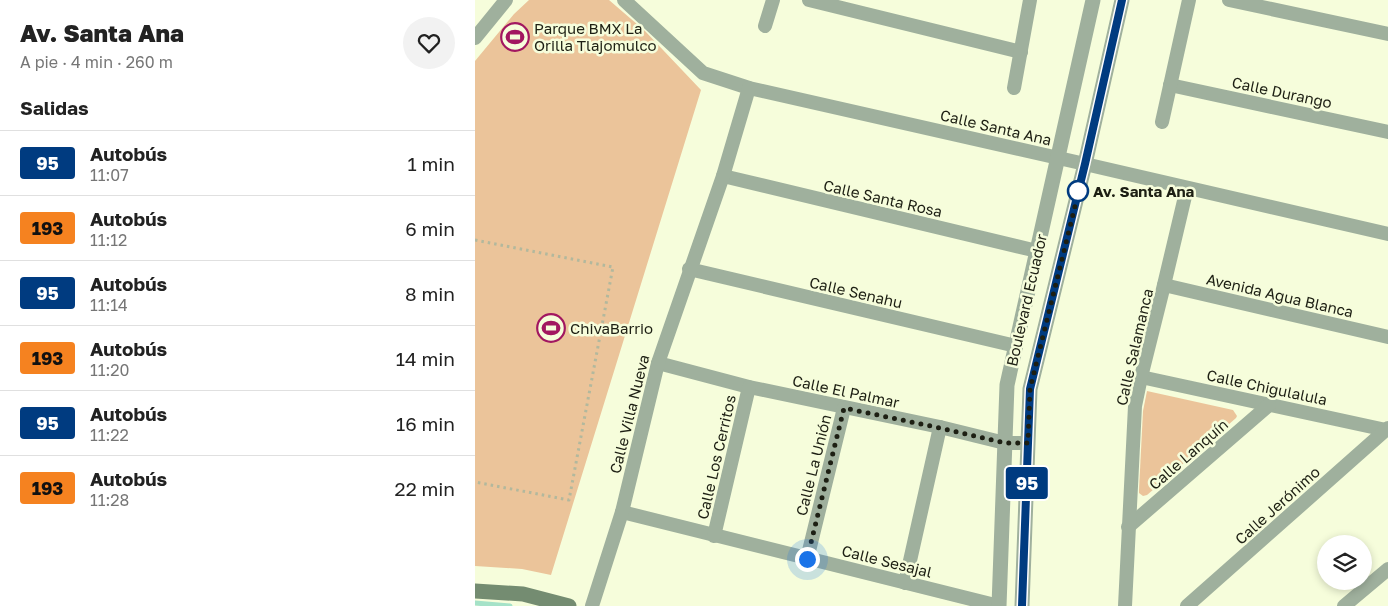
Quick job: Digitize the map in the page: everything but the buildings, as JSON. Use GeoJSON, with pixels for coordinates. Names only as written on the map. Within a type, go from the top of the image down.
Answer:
{"type":"FeatureCollection","features":[{"type":"Feature","properties":{"kind":"main road"},"geometry":{"type":"LineString","coordinates":[[475,591],[523,594],[569,606]]}},
{"type":"Feature","properties":{"kind":"street"},"geometry":{"type":"LineString","coordinates":[[475,38],[506,0]]}},
{"type":"Feature","properties":{"kind":"street","name":"Calle Santa Ana"},"geometry":{"type":"LineString","coordinates":[[623,0],[703,73],[749,88],[1388,234]]}},
{"type":"Feature","properties":{"kind":"street"},"geometry":{"type":"LineString","coordinates":[[765,26],[773,0]]}},
{"type":"Feature","properties":{"kind":"street"},"geometry":{"type":"LineString","coordinates":[[809,0],[1021,52]]}},
{"type":"Feature","properties":{"kind":"street"},"geometry":{"type":"LineString","coordinates":[[1013,88],[1030,0]]}},
{"type":"Feature","properties":{"kind":"street","name":"Boulevard Ecuador"},"geometry":{"type":"LineString","coordinates":[[999,606],[1007,385],[1093,0]]}},
{"type":"Feature","properties":{"kind":"street","name":"Boulevard Ecuador"},"geometry":{"type":"LineString","coordinates":[[1022,606],[1030,389],[1085,164],[1122,0]]}},
{"type":"Feature","properties":{"kind":"street"},"geometry":{"type":"LineString","coordinates":[[1162,122],[1189,0]]}},
{"type":"Feature","properties":{"kind":"street"},"geometry":{"type":"LineString","coordinates":[[1229,0],[1388,34]]}},
{"type":"Feature","properties":{"kind":"street","name":"Calle Durango"},"geometry":{"type":"LineString","coordinates":[[1170,85],[1388,132]]}},
{"type":"Feature","properties":{"kind":"street","name":"Calle Villa Nueva"},"geometry":{"type":"LineString","coordinates":[[592,606],[622,512],[657,363],[723,176],[749,88]]}},
{"type":"Feature","properties":{"kind":"street","name":"Calle Santa Rosa"},"geometry":{"type":"LineString","coordinates":[[723,176],[1037,251]]}},
{"type":"Feature","properties":{"kind":"street","name":"Calle Salamanca"},"geometry":{"type":"LineString","coordinates":[[1125,606],[1135,406],[1187,188]]}},
{"type":"Feature","properties":{"kind":"street","name":"Calle Senahu"},"geometry":{"type":"LineString","coordinates":[[689,269],[1015,346]]}},
{"type":"Feature","properties":{"kind":"street","name":"Avenida Agua Blanca"},"geometry":{"type":"LineString","coordinates":[[1164,285],[1388,337]]}},
{"type":"Feature","properties":{"kind":"street","name":"Calle El Palmar"},"geometry":{"type":"LineString","coordinates":[[657,363],[749,387],[1005,443],[1028,443]]}},
{"type":"Feature","properties":{"kind":"street","name":"Calle Chigulalula"},"geometry":{"type":"LineString","coordinates":[[1141,377],[1387,429]]}},
{"type":"Feature","properties":{"kind":"street","name":"Calle Los Cerritos"},"geometry":{"type":"LineString","coordinates":[[714,536],[749,387]]}},
{"type":"Feature","properties":{"kind":"street","name":"Calle Lanquín"},"geometry":{"type":"LineString","coordinates":[[1128,527],[1269,405]]}},
{"type":"Feature","properties":{"kind":"street","name":"Calle La Unión"},"geometry":{"type":"LineString","coordinates":[[807,559],[844,408]]}},
{"type":"Feature","properties":{"kind":"street"},"geometry":{"type":"LineString","coordinates":[[905,583],[940,428]]}},
{"type":"Feature","properties":{"kind":"street","name":"Calle Jerónimo"},"geometry":{"type":"LineString","coordinates":[[1187,606],[1387,429]]}},
{"type":"Feature","properties":{"kind":"street","name":"Calle Sesajal"},"geometry":{"type":"LineString","coordinates":[[622,512],[999,606]]}},
{"type":"Feature","properties":{"kind":"street"},"geometry":{"type":"LineString","coordinates":[[1344,606],[1388,569]]}},
{"type":"Feature","properties":{"kind":"path"},"geometry":{"type":"LineString","coordinates":[[475,240],[613,267],[569,500],[475,482]]}},
{"type":"Feature","properties":{"kind":"shaded area","name":"ChivaBarrio"},"geometry":{"type":"Polygon","coordinates":[[[529,0],[609,0],[645,31],[701,90],[551,575],[522,569],[475,566],[475,61],[514,14],[529,0]]]}},
{"type":"Feature","properties":{"kind":"shaded area"},"geometry":{"type":"Polygon","coordinates":[[[1147,391],[1233,410],[1237,416],[1147,495],[1143,496],[1139,493],[1139,490],[1143,411],[1147,391]]]}},
{"type":"Feature","properties":{"kind":"waterway"},"geometry":{"type":"LineString","coordinates":[[475,603],[510,606]]}},
{"type":"Feature","properties":{"kind":"bus line","name":"95"},"geometry":{"type":"LineString","coordinates":[[1022,606],[1030,389],[1085,164],[1122,0]]}},
{"type":"Feature","properties":{"kind":"place","name":"Parque BMX La Orilla Tlajomulco"},"geometry":{"type":"Point","coordinates":[515,37]}},
{"type":"Feature","properties":{"kind":"place","name":"Av. Santa Ana"},"geometry":{"type":"Point","coordinates":[1078,191]}},
{"type":"Feature","properties":{"kind":"place","name":"ChivaBarrio"},"geometry":{"type":"Point","coordinates":[551,328]}},
{"type":"Feature","properties":{"kind":"route"},"geometry":{"type":"LineString","coordinates":[[807,559],[844,408],[1005,443],[1028,443],[1030,389],[1081,182],[1078,191]]}}]}
